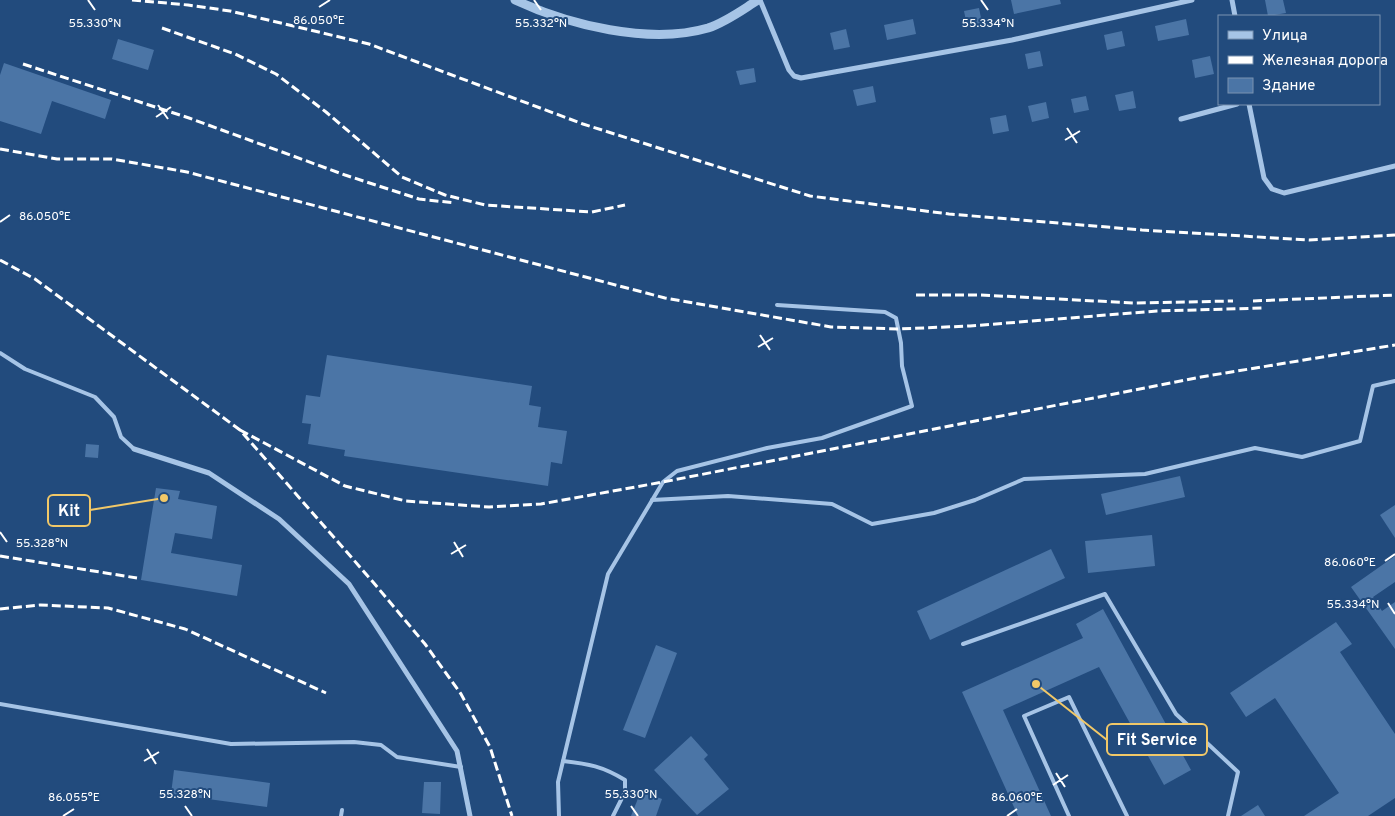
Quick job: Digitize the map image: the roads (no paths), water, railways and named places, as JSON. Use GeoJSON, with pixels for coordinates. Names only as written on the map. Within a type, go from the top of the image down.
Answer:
{"type":"FeatureCollection","features":[{"type":"Feature","properties":{"kind":"street"},"geometry":{"type":"LineString","coordinates":[[514,0],[555,16],[643,34],[662,34],[708,28],[734,16],[759,0],[788,70],[794,76],[801,78],[1012,40],[1192,0]]}},
{"type":"Feature","properties":{"kind":"street"},"geometry":{"type":"LineString","coordinates":[[1232,0],[1235,15]]}},
{"type":"Feature","properties":{"kind":"street"},"geometry":{"type":"LineString","coordinates":[[1181,120],[1234,105]]}},
{"type":"Feature","properties":{"kind":"street"},"geometry":{"type":"LineString","coordinates":[[1249,105],[1264,178],[1272,189],[1284,193],[1395,166]]}},
{"type":"Feature","properties":{"kind":"street"},"geometry":{"type":"LineString","coordinates":[[134,449],[209,473],[279,519],[349,584],[457,751],[470,816]]}},
{"type":"Feature","properties":{"kind":"lane"},"geometry":{"type":"LineString","coordinates":[[559,816],[558,782],[608,574],[663,482],[677,471],[767,448],[822,438],[912,406],[902,366],[901,343],[896,318],[885,312],[777,305]]}},
{"type":"Feature","properties":{"kind":"lane"},"geometry":{"type":"LineString","coordinates":[[0,353],[25,369],[95,397],[114,417],[121,438],[134,449]]}},
{"type":"Feature","properties":{"kind":"lane"},"geometry":{"type":"LineString","coordinates":[[652,500],[728,496],[832,504],[872,524],[934,514],[975,500],[1024,479],[1145,474],[1255,448],[1302,457],[1360,441],[1373,386],[1395,381]]}},
{"type":"Feature","properties":{"kind":"lane"},"geometry":{"type":"LineString","coordinates":[[963,644],[1105,594],[1176,714],[1238,772],[1228,816]]}},
{"type":"Feature","properties":{"kind":"lane"},"geometry":{"type":"LineString","coordinates":[[1069,816],[1024,716],[1069,697],[1127,816]]}},
{"type":"Feature","properties":{"kind":"lane"},"geometry":{"type":"LineString","coordinates":[[0,704],[231,744],[354,742],[381,744],[397,757],[460,767]]}},
{"type":"Feature","properties":{"kind":"lane"},"geometry":{"type":"LineString","coordinates":[[563,761],[587,764],[608,770],[625,780],[625,792],[613,816]]}},
{"type":"Feature","properties":{"kind":"lane"},"geometry":{"type":"LineString","coordinates":[[342,810],[342,816]]}},
{"type":"Feature","properties":{"kind":"railway"},"geometry":{"type":"LineString","coordinates":[[132,0],[230,11],[369,44],[583,124],[810,196],[949,214],[1142,230],[1309,240],[1395,235]]}},
{"type":"Feature","properties":{"kind":"railway"},"geometry":{"type":"LineString","coordinates":[[162,28],[235,54],[276,74],[326,112],[402,177],[445,195],[485,205],[592,212],[625,205]]}},
{"type":"Feature","properties":{"kind":"railway"},"geometry":{"type":"LineString","coordinates":[[23,64],[189,118],[345,175],[419,199],[455,203]]}},
{"type":"Feature","properties":{"kind":"railway"},"geometry":{"type":"LineString","coordinates":[[0,149],[57,159],[112,159],[187,172],[665,298],[831,327],[898,329],[970,326],[1157,311],[1263,308]]}},
{"type":"Feature","properties":{"kind":"railway"},"geometry":{"type":"LineString","coordinates":[[0,260],[35,279],[240,430],[425,644],[461,694],[490,747],[512,816]]}},
{"type":"Feature","properties":{"kind":"railway"},"geometry":{"type":"LineString","coordinates":[[916,295],[981,295],[1134,303],[1233,301]]}},
{"type":"Feature","properties":{"kind":"railway"},"geometry":{"type":"LineString","coordinates":[[1253,301],[1395,295]]}},
{"type":"Feature","properties":{"kind":"railway"},"geometry":{"type":"LineString","coordinates":[[240,430],[345,486],[406,501],[489,507],[541,504],[1201,377],[1395,345]]}},
{"type":"Feature","properties":{"kind":"railway"},"geometry":{"type":"LineString","coordinates":[[0,556],[137,578]]}},
{"type":"Feature","properties":{"kind":"railway"},"geometry":{"type":"LineString","coordinates":[[0,609],[40,605],[108,608],[185,629],[326,693]]}},
{"type":"Feature","properties":{"kind":"place","name":"Kit"},"geometry":{"type":"Point","coordinates":[164,498]}},
{"type":"Feature","properties":{"kind":"place","name":"Fit Service"},"geometry":{"type":"Point","coordinates":[1036,684]}}]}
